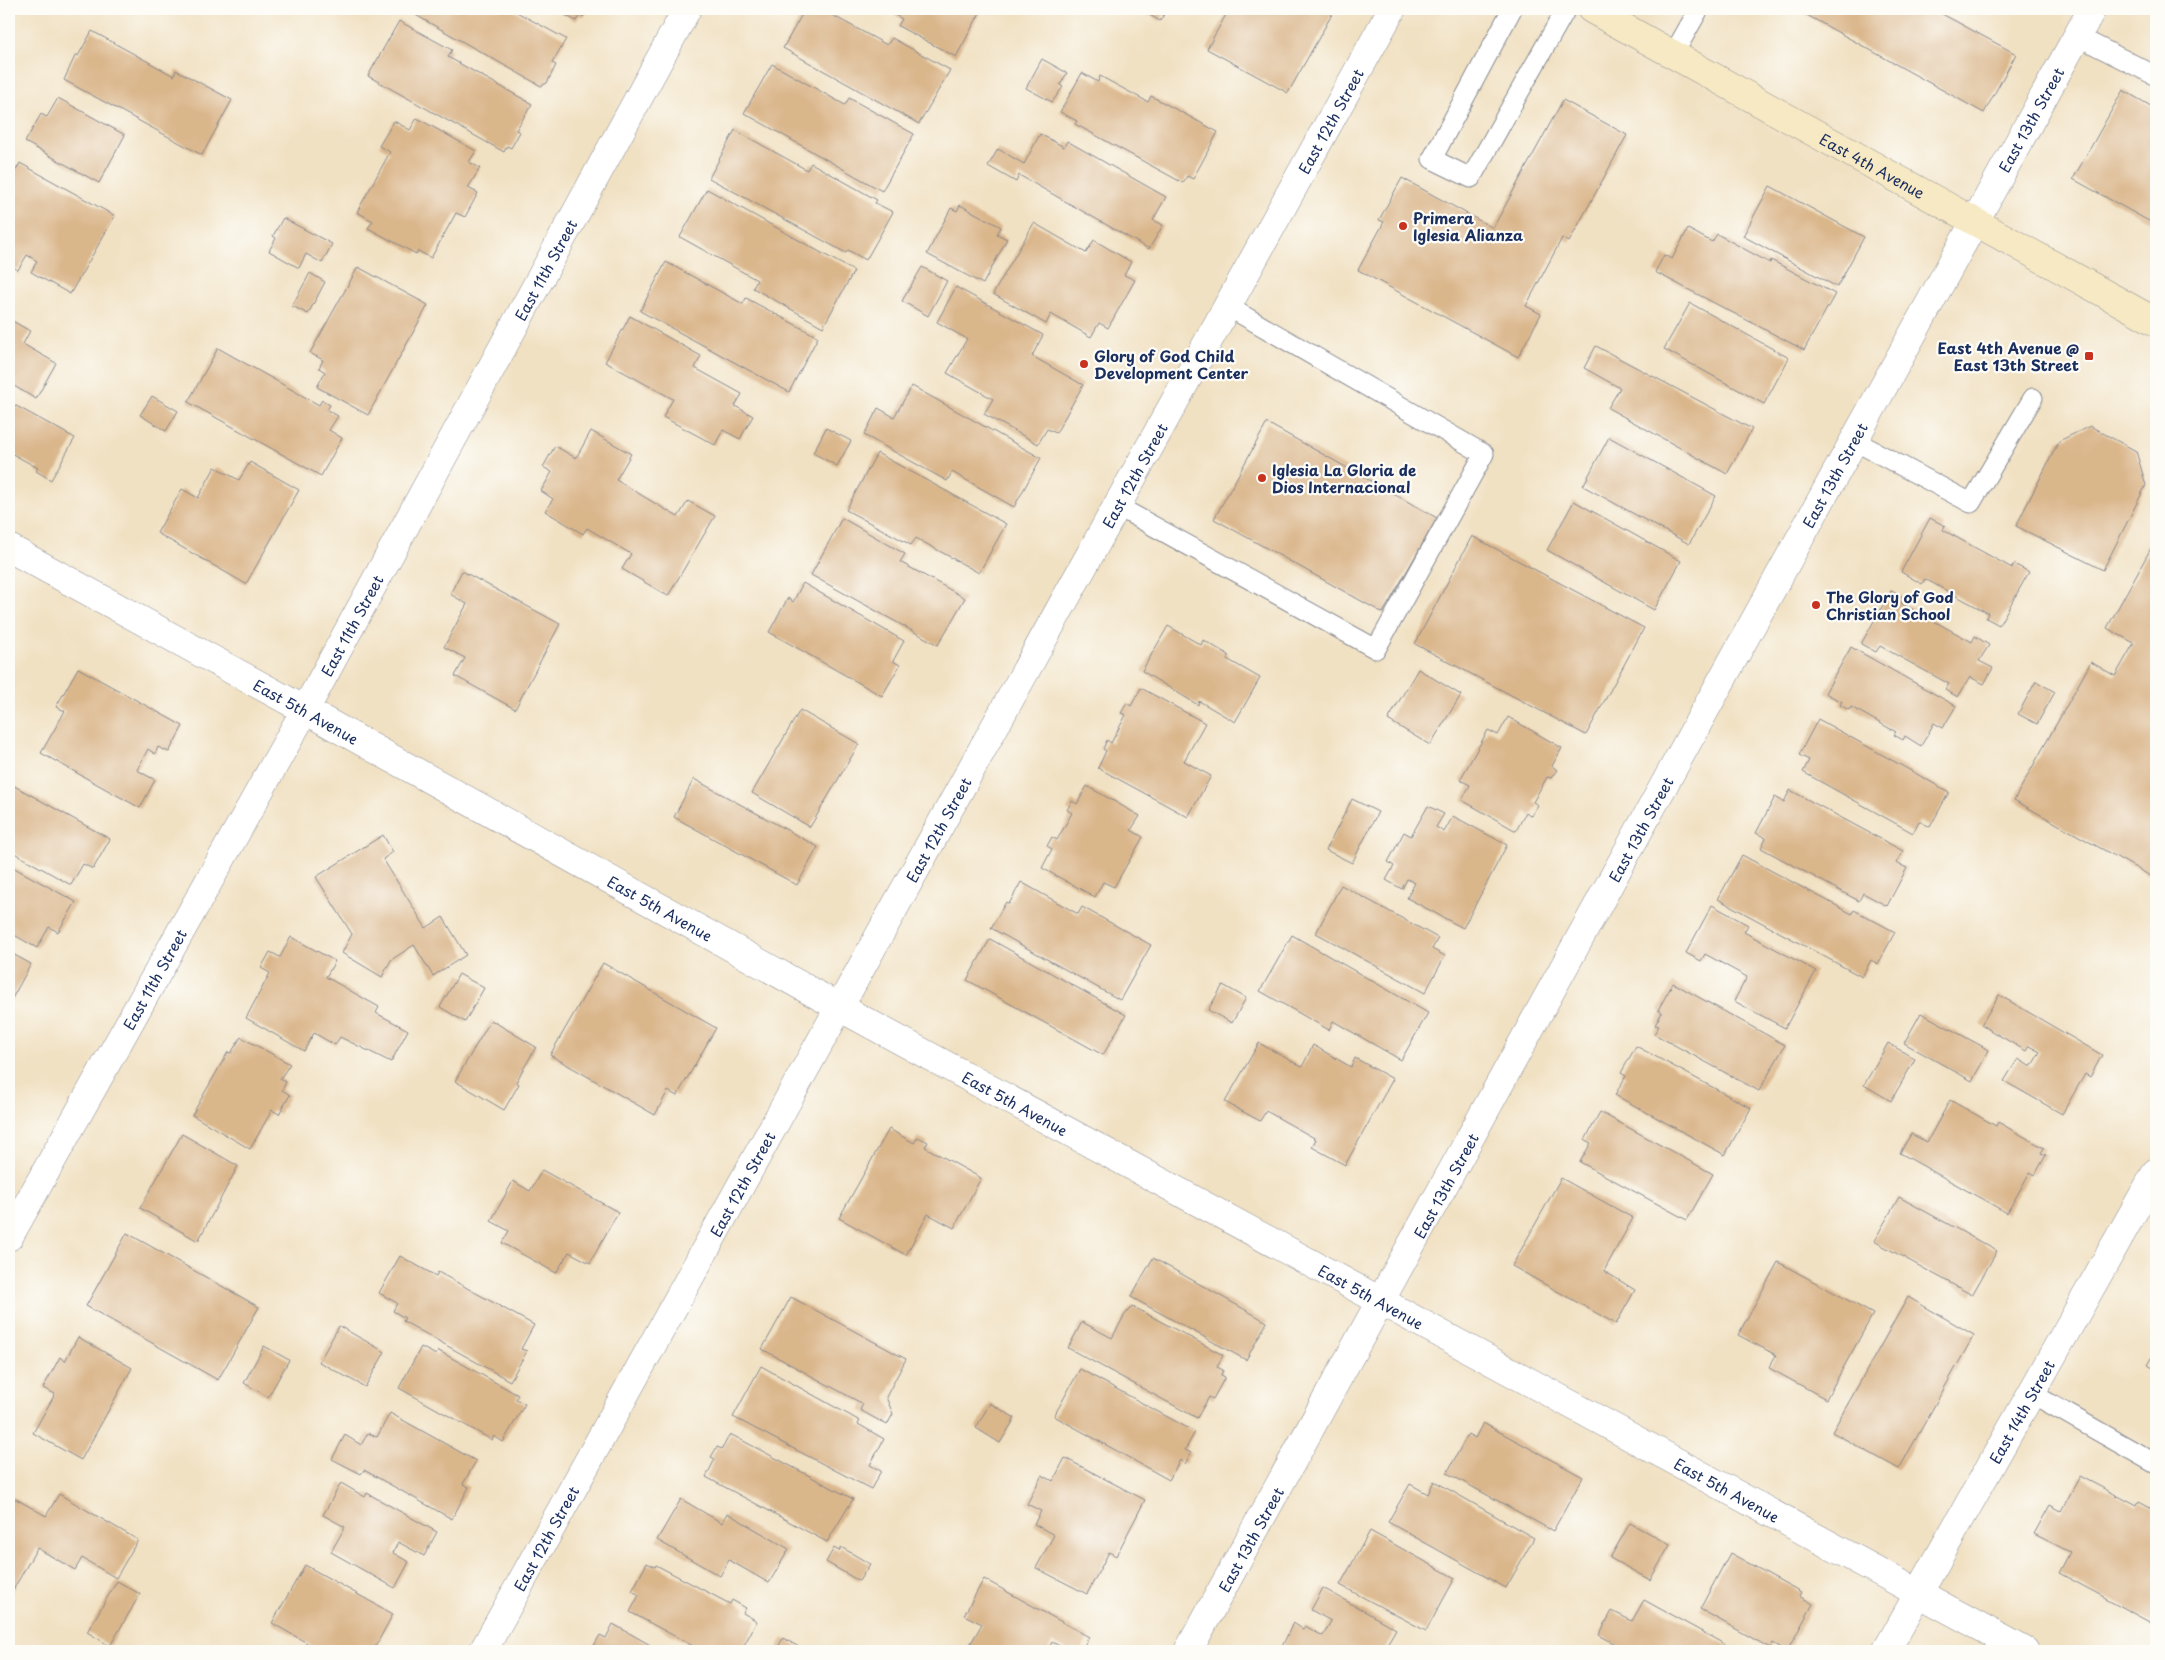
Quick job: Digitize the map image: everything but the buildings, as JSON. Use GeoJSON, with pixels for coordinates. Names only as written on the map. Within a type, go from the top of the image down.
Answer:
{"type":"FeatureCollection","features":[{"type":"Feature","properties":{"kind":"main road","name":"East 4th Avenue"},"geometry":{"type":"LineString","coordinates":[[1591,9],[2156,322]]}},
{"type":"Feature","properties":{"kind":"street","name":"East 11th Street"},"geometry":{"type":"LineString","coordinates":[[9,1237],[305,710],[687,9]]}},
{"type":"Feature","properties":{"kind":"street","name":"East 12th Street"},"geometry":{"type":"LineString","coordinates":[[483,1651],[1392,9]]}},
{"type":"Feature","properties":{"kind":"street","name":"East 13th Street"},"geometry":{"type":"LineString","coordinates":[[1188,1651],[1383,1302],[1973,221],[2092,9]]}},
{"type":"Feature","properties":{"kind":"street","name":"East 5th Avenue"},"geometry":{"type":"LineString","coordinates":[[9,548],[839,1007],[2025,1651]]}},
{"type":"Feature","properties":{"kind":"street","name":"East 14th Street"},"geometry":{"type":"LineString","coordinates":[[1886,1651],[2156,1172]]}},
{"type":"Feature","properties":{"kind":"lane"},"geometry":{"type":"LineString","coordinates":[[1512,9],[1432,159],[1472,178],[1566,9]]}},
{"type":"Feature","properties":{"kind":"lane"},"geometry":{"type":"LineString","coordinates":[[1673,55],[1699,9]]}},
{"type":"Feature","properties":{"kind":"lane"},"geometry":{"type":"LineString","coordinates":[[2076,36],[2156,76]]}},
{"type":"Feature","properties":{"kind":"lane"},"geometry":{"type":"LineString","coordinates":[[1116,506],[1376,649],[1484,454],[1227,306]]}},
{"type":"Feature","properties":{"kind":"lane"},"geometry":{"type":"LineString","coordinates":[[1853,440],[1971,502],[2033,398]]}},
{"type":"Feature","properties":{"kind":"lane"},"geometry":{"type":"LineString","coordinates":[[2031,1393],[2156,1464]]}},
{"type":"Feature","properties":{"kind":"place","name":"Primera Iglesia Alianza"},"geometry":{"type":"Point","coordinates":[1403,226]}},
{"type":"Feature","properties":{"kind":"place","name":"East 4th Avenue @ East 13th Street"},"geometry":{"type":"Point","coordinates":[2089,356]}},
{"type":"Feature","properties":{"kind":"place","name":"Glory of God Child Development Center"},"geometry":{"type":"Point","coordinates":[1084,364]}},
{"type":"Feature","properties":{"kind":"place","name":"Iglesia La Gloria de Dios Internacional"},"geometry":{"type":"Point","coordinates":[1262,478]}},
{"type":"Feature","properties":{"kind":"place","name":"The Glory of God Christian School"},"geometry":{"type":"Point","coordinates":[1816,605]}}]}
